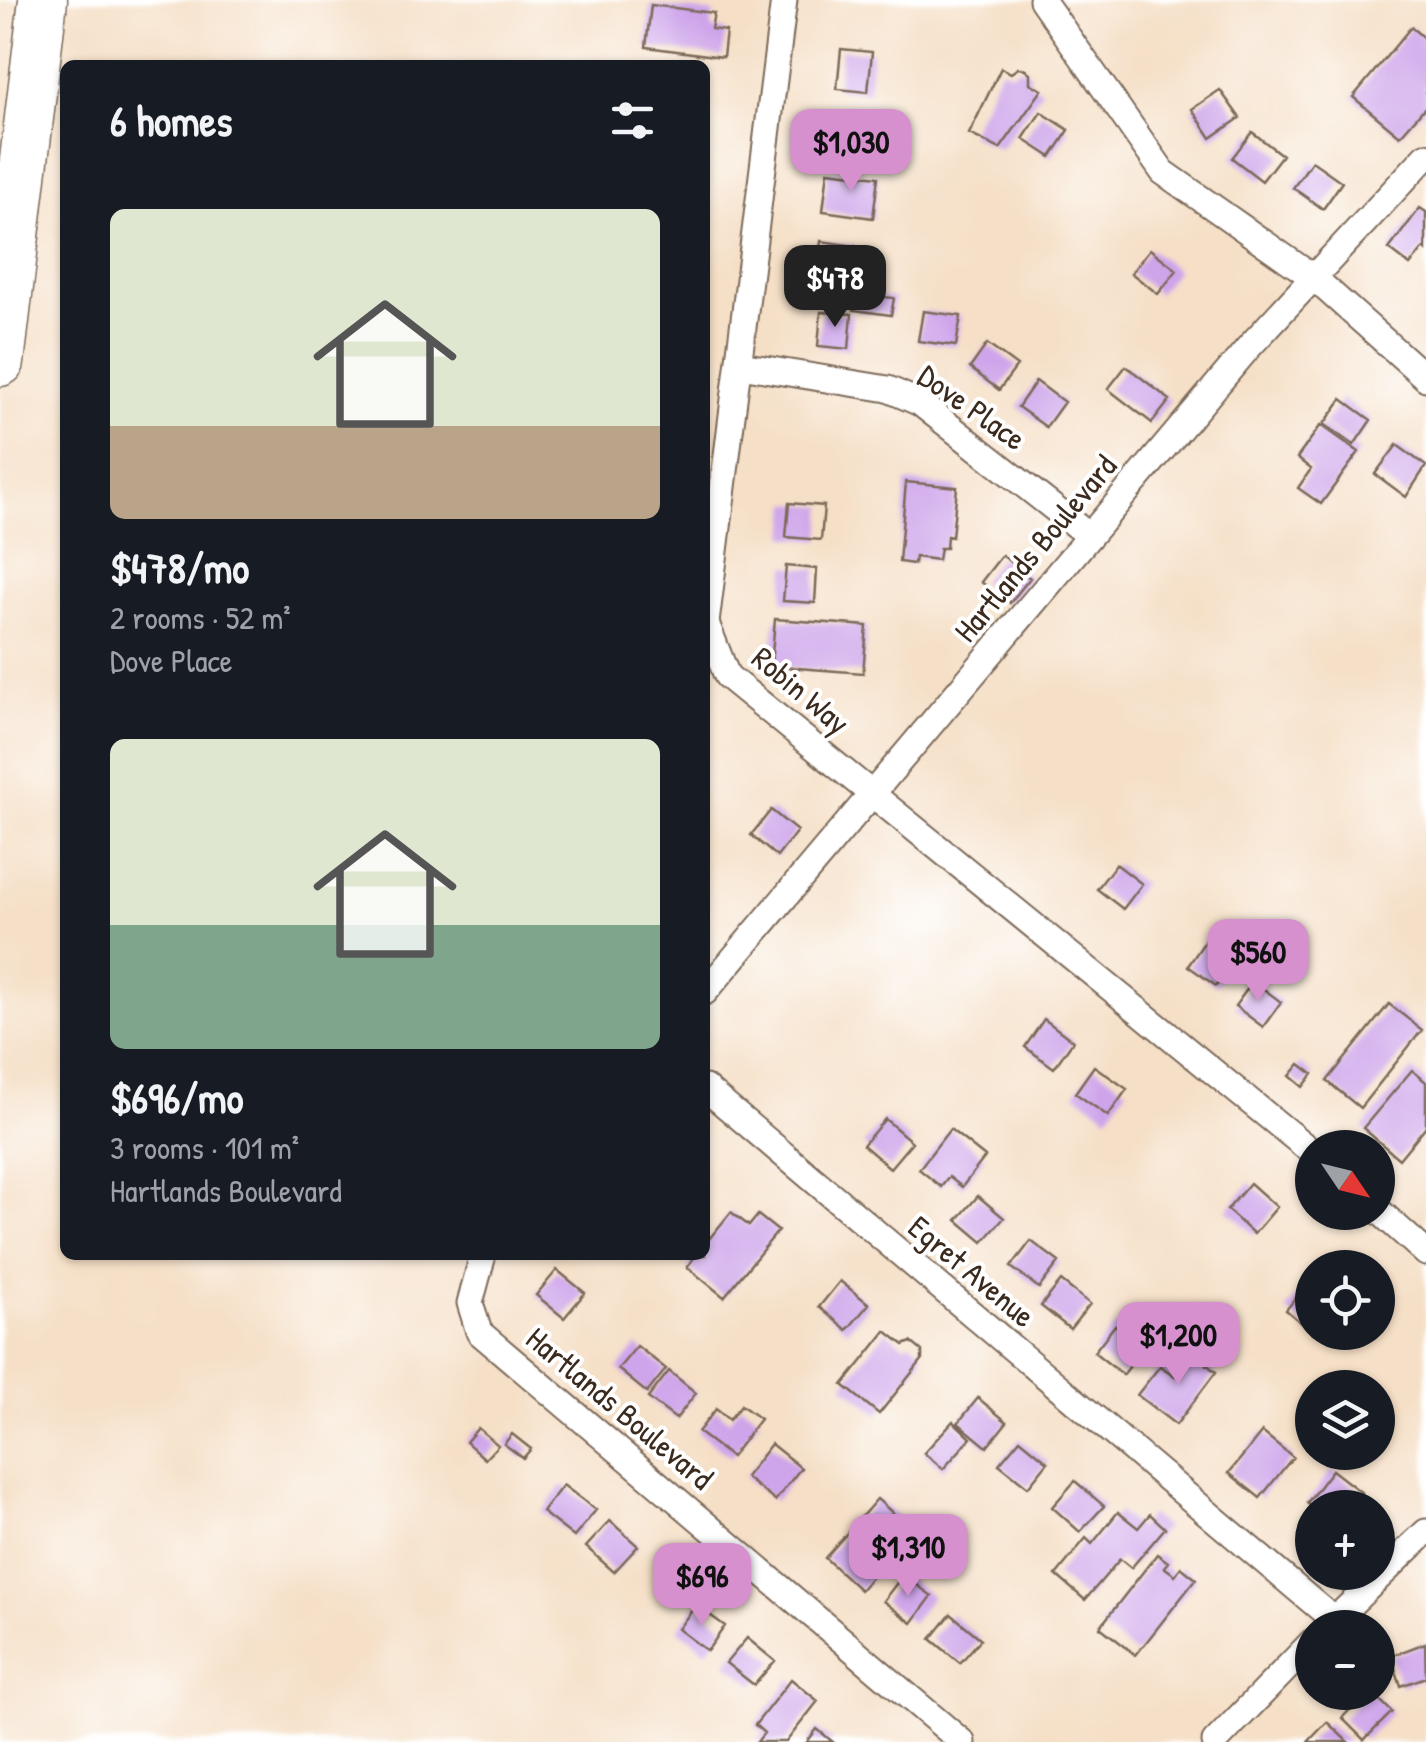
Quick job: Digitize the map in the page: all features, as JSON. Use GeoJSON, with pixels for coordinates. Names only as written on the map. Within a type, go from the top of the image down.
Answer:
{"type":"FeatureCollection","features":[{"type":"Feature","properties":{"kind":"highway"},"geometry":{"type":"LineString","coordinates":[[0,362],[43,0]]}},
{"type":"Feature","properties":{"kind":"street","name":"Robin Way"},"geometry":{"type":"LineString","coordinates":[[710,593],[784,0]]}},
{"type":"Feature","properties":{"kind":"street"},"geometry":{"type":"LineString","coordinates":[[1042,0],[1163,172],[1314,278],[1426,378]]}},
{"type":"Feature","properties":{"kind":"street","name":"Hartlands Boulevard"},"geometry":{"type":"LineString","coordinates":[[710,986],[1248,348],[1426,156]]}},
{"type":"Feature","properties":{"kind":"street","name":"Dove Place"},"geometry":{"type":"LineString","coordinates":[[740,365],[888,389],[920,403],[1088,535]]}},
{"type":"Feature","properties":{"kind":"street","name":"Robin Way"},"geometry":{"type":"LineString","coordinates":[[710,633],[727,676],[1295,1138]]}},
{"type":"Feature","properties":{"kind":"street","name":"Egret Avenue"},"geometry":{"type":"LineString","coordinates":[[710,1092],[1314,1610]]}},
{"type":"Feature","properties":{"kind":"street"},"geometry":{"type":"LineString","coordinates":[[1395,1226],[1426,1254]]}},
{"type":"Feature","properties":{"kind":"street","name":"Hartlands Boulevard"},"geometry":{"type":"LineString","coordinates":[[482,1260],[470,1302],[480,1332],[962,1742]]}},
{"type":"Feature","properties":{"kind":"street"},"geometry":{"type":"LineString","coordinates":[[1345,1610],[1426,1532]]}},
{"type":"Feature","properties":{"kind":"street"},"geometry":{"type":"LineString","coordinates":[[1216,1742],[1295,1660]]}},
{"type":"Feature","properties":{"kind":"building"},"geometry":{"type":"Polygon","coordinates":[[[651,5],[714,13],[711,29],[726,31],[723,57],[646,47],[651,5]]]}},
{"type":"Feature","properties":{"kind":"building"},"geometry":{"type":"Polygon","coordinates":[[[1411,27],[1426,40],[1426,106],[1400,136],[1353,97],[1411,27]]]}},
{"type":"Feature","properties":{"kind":"building"},"geometry":{"type":"Polygon","coordinates":[[[841,49],[872,52],[868,92],[837,89],[841,49]]]}},
{"type":"Feature","properties":{"kind":"building"},"geometry":{"type":"Polygon","coordinates":[[[1001,68],[1011,73],[1025,69],[1030,73],[1030,83],[1042,90],[1000,149],[969,134],[1001,68]]]}},
{"type":"Feature","properties":{"kind":"building"},"geometry":{"type":"Polygon","coordinates":[[[1220,90],[1240,118],[1211,138],[1192,109],[1220,90]]]}},
{"type":"Feature","properties":{"kind":"building"},"geometry":{"type":"Polygon","coordinates":[[[1041,112],[1069,130],[1051,157],[1023,139],[1041,112]]]}},
{"type":"Feature","properties":{"kind":"building"},"geometry":{"type":"Polygon","coordinates":[[[1252,132],[1282,155],[1262,181],[1232,158],[1252,132]]]}},
{"type":"Feature","properties":{"kind":"building"},"geometry":{"type":"Polygon","coordinates":[[[1312,161],[1342,182],[1323,209],[1293,188],[1312,161]]]}},
{"type":"Feature","properties":{"kind":"building"},"geometry":{"type":"Polygon","coordinates":[[[828,171],[878,177],[873,218],[823,211],[828,171]]]}},
{"type":"Feature","properties":{"kind":"building"},"geometry":{"type":"Polygon","coordinates":[[[1420,208],[1426,212],[1426,250],[1410,265],[1389,249],[1420,208]]]}},
{"type":"Feature","properties":{"kind":"building"},"geometry":{"type":"Polygon","coordinates":[[[821,241],[855,246],[849,278],[817,273],[821,241]]]}},
{"type":"Feature","properties":{"kind":"building"},"geometry":{"type":"Polygon","coordinates":[[[1150,249],[1177,270],[1158,294],[1131,273],[1150,249]]]}},
{"type":"Feature","properties":{"kind":"building"},"geometry":{"type":"Polygon","coordinates":[[[856,294],[894,298],[891,315],[854,310],[856,294]]]}},
{"type":"Feature","properties":{"kind":"building"},"geometry":{"type":"Polygon","coordinates":[[[923,311],[961,316],[956,346],[918,341],[923,311]]]}},
{"type":"Feature","properties":{"kind":"building"},"geometry":{"type":"Polygon","coordinates":[[[821,312],[852,314],[849,349],[818,346],[821,312]]]}},
{"type":"Feature","properties":{"kind":"building"},"geometry":{"type":"Polygon","coordinates":[[[987,344],[1017,366],[999,390],[970,368],[987,344]]]}},
{"type":"Feature","properties":{"kind":"building"},"geometry":{"type":"Polygon","coordinates":[[[1126,366],[1170,400],[1152,423],[1108,389],[1126,366]]]}},
{"type":"Feature","properties":{"kind":"building"},"geometry":{"type":"Polygon","coordinates":[[[1036,381],[1064,402],[1046,427],[1018,407],[1036,381]]]}},
{"type":"Feature","properties":{"kind":"building"},"geometry":{"type":"Polygon","coordinates":[[[1342,399],[1371,420],[1354,445],[1324,424],[1342,399]]]}},
{"type":"Feature","properties":{"kind":"building"},"geometry":{"type":"Polygon","coordinates":[[[1321,425],[1359,452],[1321,504],[1298,488],[1311,469],[1297,458],[1321,425]]]}},
{"type":"Feature","properties":{"kind":"building"},"geometry":{"type":"Polygon","coordinates":[[[1397,445],[1426,466],[1406,497],[1375,474],[1397,445]]]}},
{"type":"Feature","properties":{"kind":"building"},"geometry":{"type":"Polygon","coordinates":[[[906,482],[957,487],[952,537],[947,536],[946,548],[940,548],[938,560],[915,557],[914,564],[899,562],[906,482]]]}},
{"type":"Feature","properties":{"kind":"building"},"geometry":{"type":"Polygon","coordinates":[[[789,503],[824,506],[821,540],[786,537],[789,503]]]}},
{"type":"Feature","properties":{"kind":"building"},"geometry":{"type":"Polygon","coordinates":[[[1002,555],[1030,578],[1010,603],[981,582],[1002,555]]]}},
{"type":"Feature","properties":{"kind":"building"},"geometry":{"type":"Polygon","coordinates":[[[786,566],[817,569],[815,603],[783,601],[786,566]]]}},
{"type":"Feature","properties":{"kind":"building"},"geometry":{"type":"Polygon","coordinates":[[[775,619],[867,626],[863,673],[771,666],[775,619]]]}},
{"type":"Feature","properties":{"kind":"building"},"geometry":{"type":"Polygon","coordinates":[[[771,810],[797,831],[777,857],[751,835],[771,810]]]}},
{"type":"Feature","properties":{"kind":"building"},"geometry":{"type":"Polygon","coordinates":[[[1116,864],[1142,884],[1123,909],[1097,889],[1116,864]]]}},
{"type":"Feature","properties":{"kind":"building"},"geometry":{"type":"Polygon","coordinates":[[[1205,941],[1234,961],[1216,986],[1188,966],[1205,941]]]}},
{"type":"Feature","properties":{"kind":"building"},"geometry":{"type":"Polygon","coordinates":[[[1253,981],[1281,1002],[1263,1027],[1235,1006],[1253,981]]]}},
{"type":"Feature","properties":{"kind":"building"},"geometry":{"type":"Polygon","coordinates":[[[1389,1004],[1422,1030],[1360,1108],[1327,1081],[1389,1004]]]}},
{"type":"Feature","properties":{"kind":"building"},"geometry":{"type":"Polygon","coordinates":[[[1044,1019],[1073,1041],[1054,1068],[1025,1047],[1044,1019]]]}},
{"type":"Feature","properties":{"kind":"building"},"geometry":{"type":"Polygon","coordinates":[[[1300,1064],[1313,1074],[1303,1087],[1290,1076],[1300,1064]]]}},
{"type":"Feature","properties":{"kind":"building"},"geometry":{"type":"Polygon","coordinates":[[[1094,1066],[1127,1089],[1108,1116],[1075,1093],[1094,1066]]]}},
{"type":"Feature","properties":{"kind":"building"},"geometry":{"type":"Polygon","coordinates":[[[1412,1070],[1426,1082],[1426,1126],[1399,1159],[1395,1156],[1395,1130],[1363,1128],[1412,1070]]]}},
{"type":"Feature","properties":{"kind":"building"},"geometry":{"type":"Polygon","coordinates":[[[885,1119],[912,1142],[890,1168],[863,1145],[885,1119]]]}},
{"type":"Feature","properties":{"kind":"building"},"geometry":{"type":"Polygon","coordinates":[[[950,1129],[985,1157],[962,1187],[949,1177],[941,1187],[919,1169],[950,1129]]]}},
{"type":"Feature","properties":{"kind":"building"},"geometry":{"type":"Polygon","coordinates":[[[1250,1183],[1277,1207],[1254,1234],[1227,1210],[1250,1183]]]}},
{"type":"Feature","properties":{"kind":"building"},"geometry":{"type":"Polygon","coordinates":[[[978,1196],[1004,1218],[983,1242],[957,1220],[978,1196]]]}},
{"type":"Feature","properties":{"kind":"building"},"geometry":{"type":"Polygon","coordinates":[[[731,1212],[749,1226],[758,1215],[778,1231],[724,1297],[687,1267],[692,1260],[710,1260],[710,1238],[731,1212]]]}},
{"type":"Feature","properties":{"kind":"building"},"geometry":{"type":"Polygon","coordinates":[[[1031,1241],[1059,1262],[1039,1288],[1011,1267],[1031,1241]]]}},
{"type":"Feature","properties":{"kind":"building"},"geometry":{"type":"Polygon","coordinates":[[[557,1270],[585,1293],[564,1318],[536,1295],[557,1270]]]}},
{"type":"Feature","properties":{"kind":"building"},"geometry":{"type":"Polygon","coordinates":[[[840,1281],[869,1304],[847,1330],[819,1307],[840,1281]]]}},
{"type":"Feature","properties":{"kind":"building"},"geometry":{"type":"Polygon","coordinates":[[[1061,1281],[1090,1304],[1070,1329],[1041,1306],[1061,1281]]]}},
{"type":"Feature","properties":{"kind":"building"},"geometry":{"type":"Polygon","coordinates":[[[1295,1299],[1295,1318],[1286,1310],[1295,1299]]]}},
{"type":"Feature","properties":{"kind":"building"},"geometry":{"type":"Polygon","coordinates":[[[1115,1325],[1144,1348],[1123,1375],[1094,1352],[1115,1325]]]}},
{"type":"Feature","properties":{"kind":"building"},"geometry":{"type":"Polygon","coordinates":[[[886,1331],[904,1345],[911,1342],[922,1351],[922,1360],[879,1414],[843,1385],[886,1331]]]}},
{"type":"Feature","properties":{"kind":"building"},"geometry":{"type":"Polygon","coordinates":[[[637,1346],[666,1369],[647,1393],[618,1369],[637,1346]]]}},
{"type":"Feature","properties":{"kind":"building"},"geometry":{"type":"Polygon","coordinates":[[[1197,1347],[1211,1358],[1207,1365],[1216,1372],[1176,1425],[1137,1395],[1160,1366],[1175,1376],[1197,1347]]]}},
{"type":"Feature","properties":{"kind":"building"},"geometry":{"type":"Polygon","coordinates":[[[669,1371],[696,1393],[676,1419],[648,1398],[669,1371]]]}},
{"type":"Feature","properties":{"kind":"building"},"geometry":{"type":"Polygon","coordinates":[[[978,1398],[1007,1422],[987,1447],[958,1423],[978,1398]]]}},
{"type":"Feature","properties":{"kind":"building"},"geometry":{"type":"Polygon","coordinates":[[[741,1405],[760,1419],[731,1457],[698,1432],[716,1409],[729,1420],[741,1405]]]}},
{"type":"Feature","properties":{"kind":"building"},"geometry":{"type":"Polygon","coordinates":[[[953,1421],[971,1438],[943,1469],[924,1453],[953,1421]]]}},
{"type":"Feature","properties":{"kind":"building"},"geometry":{"type":"Polygon","coordinates":[[[478,1428],[498,1445],[485,1459],[466,1442],[478,1428]]]}},
{"type":"Feature","properties":{"kind":"building"},"geometry":{"type":"Polygon","coordinates":[[[1262,1432],[1293,1457],[1260,1498],[1229,1473],[1262,1432]]]}},
{"type":"Feature","properties":{"kind":"building"},"geometry":{"type":"Polygon","coordinates":[[[512,1434],[531,1449],[523,1458],[504,1444],[512,1434]]]}},
{"type":"Feature","properties":{"kind":"building"},"geometry":{"type":"Polygon","coordinates":[[[1020,1439],[1048,1462],[1028,1487],[999,1464],[1020,1439]]]}},
{"type":"Feature","properties":{"kind":"building"},"geometry":{"type":"Polygon","coordinates":[[[771,1444],[801,1468],[775,1501],[745,1477],[771,1444]]]}},
{"type":"Feature","properties":{"kind":"building"},"geometry":{"type":"Polygon","coordinates":[[[1332,1470],[1358,1490],[1317,1490],[1332,1470]]]}},
{"type":"Feature","properties":{"kind":"building"},"geometry":{"type":"Polygon","coordinates":[[[1075,1481],[1104,1506],[1080,1532],[1052,1507],[1075,1481]]]}},
{"type":"Feature","properties":{"kind":"building"},"geometry":{"type":"Polygon","coordinates":[[[563,1485],[596,1510],[574,1537],[542,1512],[563,1485]]]}},
{"type":"Feature","properties":{"kind":"building"},"geometry":{"type":"Polygon","coordinates":[[[877,1499],[912,1530],[860,1590],[825,1558],[877,1499]]]}},
{"type":"Feature","properties":{"kind":"building"},"geometry":{"type":"Polygon","coordinates":[[[1118,1512],[1138,1528],[1150,1514],[1165,1528],[1131,1568],[1120,1559],[1085,1600],[1056,1575],[1086,1538],[1092,1544],[1118,1512]]]}},
{"type":"Feature","properties":{"kind":"building"},"geometry":{"type":"Polygon","coordinates":[[[610,1521],[638,1546],[614,1572],[586,1547],[610,1521]]]}},
{"type":"Feature","properties":{"kind":"building"},"geometry":{"type":"Polygon","coordinates":[[[1157,1554],[1168,1562],[1164,1567],[1175,1575],[1181,1567],[1196,1579],[1136,1655],[1100,1627],[1157,1554]]]}},
{"type":"Feature","properties":{"kind":"building"},"geometry":{"type":"Polygon","coordinates":[[[903,1575],[932,1596],[912,1623],[883,1601],[903,1575]]]}},
{"type":"Feature","properties":{"kind":"building"},"geometry":{"type":"Polygon","coordinates":[[[696,1605],[725,1626],[707,1651],[678,1629],[696,1605]]]}},
{"type":"Feature","properties":{"kind":"building"},"geometry":{"type":"Polygon","coordinates":[[[951,1614],[981,1639],[960,1663],[931,1639],[951,1614]]]}},
{"type":"Feature","properties":{"kind":"building"},"geometry":{"type":"Polygon","coordinates":[[[747,1638],[775,1661],[754,1685],[726,1663],[747,1638]]]}},
{"type":"Feature","properties":{"kind":"building"},"geometry":{"type":"Polygon","coordinates":[[[1425,1643],[1426,1677],[1401,1686],[1395,1654],[1425,1643]]]}},
{"type":"Feature","properties":{"kind":"building"},"geometry":{"type":"Polygon","coordinates":[[[791,1679],[818,1701],[786,1742],[757,1742],[764,1733],[755,1725],[791,1679]]]}},
{"type":"Feature","properties":{"kind":"building"},"geometry":{"type":"Polygon","coordinates":[[[1350,1710],[1392,1712],[1364,1740],[1342,1718],[1350,1710]]]}},
{"type":"Feature","properties":{"kind":"building"},"geometry":{"type":"Polygon","coordinates":[[[1327,1722],[1348,1742],[1308,1742],[1327,1722]]]}},
{"type":"Feature","properties":{"kind":"building"},"geometry":{"type":"Polygon","coordinates":[[[817,1729],[833,1742],[807,1742],[817,1729]]]}}]}
